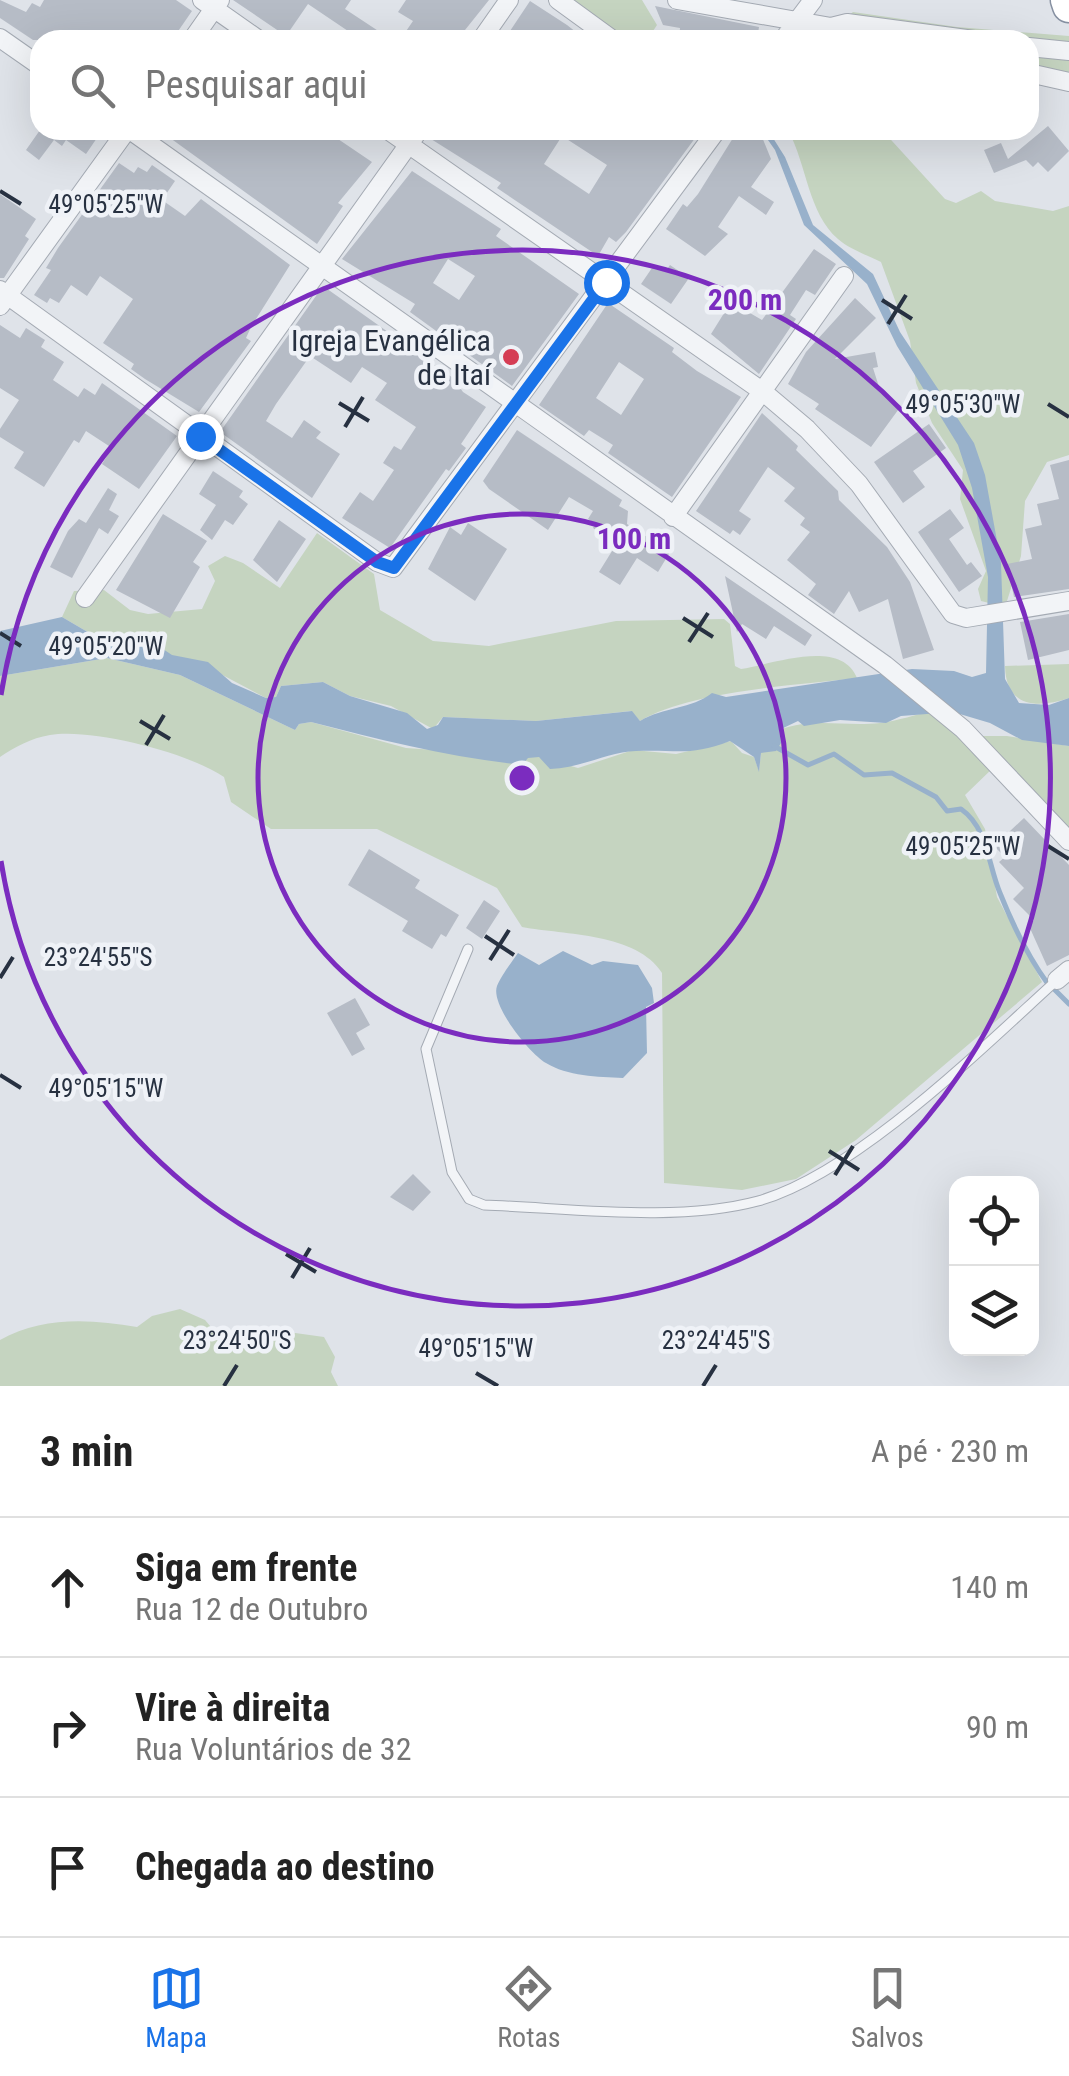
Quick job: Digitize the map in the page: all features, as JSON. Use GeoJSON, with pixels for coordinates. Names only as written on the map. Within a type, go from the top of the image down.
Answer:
{"type":"FeatureCollection","features":[{"type":"Feature","properties":{"kind":"street"},"geometry":{"type":"LineString","coordinates":[[488,30],[509,0]]}},
{"type":"Feature","properties":{"kind":"street"},"geometry":{"type":"LineString","coordinates":[[558,0],[599,30]]}},
{"type":"Feature","properties":{"kind":"street"},"geometry":{"type":"LineString","coordinates":[[677,0],[836,30]]}},
{"type":"Feature","properties":{"kind":"street"},"geometry":{"type":"LineString","coordinates":[[791,30],[813,0]]}},
{"type":"Feature","properties":{"kind":"street"},"geometry":{"type":"LineString","coordinates":[[197,30],[212,3],[246,30]]}},
{"type":"Feature","properties":{"kind":"street"},"geometry":{"type":"LineString","coordinates":[[831,27],[847,23],[899,30]]}},
{"type":"Feature","properties":{"kind":"street"},"geometry":{"type":"LineString","coordinates":[[0,38],[30,59]]}},
{"type":"Feature","properties":{"kind":"street"},"geometry":{"type":"LineString","coordinates":[[1039,47],[1069,51]]}},
{"type":"Feature","properties":{"kind":"street"},"geometry":{"type":"LineString","coordinates":[[1039,74],[1069,82]]}},
{"type":"Feature","properties":{"kind":"street"},"geometry":{"type":"LineString","coordinates":[[121,140],[3,297],[382,565],[398,565],[711,140]]}},
{"type":"Feature","properties":{"kind":"street"},"geometry":{"type":"LineString","coordinates":[[142,140],[884,665],[948,716],[1069,841]]}},
{"type":"Feature","properties":{"kind":"street"},"geometry":{"type":"LineString","coordinates":[[85,598],[412,140]]}},
{"type":"Feature","properties":{"kind":"street"},"geometry":{"type":"LineString","coordinates":[[418,140],[606,282],[762,392],[807,430],[859,484],[945,606],[958,617],[1069,601]]}},
{"type":"Feature","properties":{"kind":"street"},"geometry":{"type":"LineString","coordinates":[[673,517],[844,276]]}},
{"type":"Feature","properties":{"kind":"lane"},"geometry":{"type":"LineString","coordinates":[[468,949],[426,1048],[452,1172],[469,1198],[484,1205],[702,1209],[756,1201],[786,1191],[829,1167],[904,1112],[1066,973]]}},
{"type":"Feature","properties":{"kind":"green space"},"geometry":{"type":"Polygon","coordinates":[[[561,0],[642,0],[657,25],[654,30],[602,30],[561,0]]]}},
{"type":"Feature","properties":{"kind":"green space"},"geometry":{"type":"Polygon","coordinates":[[[853,12],[994,30],[884,30],[847,17],[853,12]]]}},
{"type":"Feature","properties":{"kind":"green space"},"geometry":{"type":"Polygon","coordinates":[[[1039,34],[1069,36],[1069,77],[1039,69],[1039,34]]]}},
{"type":"Feature","properties":{"kind":"green space"},"geometry":{"type":"Polygon","coordinates":[[[792,140],[891,140],[945,199],[956,203],[981,191],[995,201],[1053,211],[1069,206],[1069,455],[1047,462],[1025,501],[1021,556],[1007,601],[997,605],[981,601],[978,589],[986,571],[960,499],[963,470],[932,423],[916,383],[910,341],[881,262],[847,246],[828,228],[814,202],[792,140]]]}},
{"type":"Feature","properties":{"kind":"green space"},"geometry":{"type":"Polygon","coordinates":[[[317,533],[374,574],[380,610],[433,641],[489,646],[616,621],[724,619],[730,624],[735,666],[741,669],[822,656],[849,666],[857,678],[715,696],[640,721],[631,711],[536,721],[443,717],[433,729],[391,706],[350,696],[323,682],[281,686],[276,697],[266,698],[198,662],[103,641],[62,617],[74,591],[104,590],[130,610],[148,614],[202,609],[215,581],[208,566],[225,556],[243,563],[280,588],[317,533]]]}},
{"type":"Feature","properties":{"kind":"green space"},"geometry":{"type":"Polygon","coordinates":[[[107,658],[180,675],[295,730],[299,724],[311,722],[406,748],[539,757],[578,768],[633,750],[676,754],[731,741],[742,753],[754,757],[759,771],[761,753],[777,739],[779,730],[817,723],[880,723],[935,711],[994,767],[965,795],[985,829],[997,897],[1042,982],[856,1140],[796,1179],[742,1190],[664,1183],[662,973],[651,960],[636,950],[599,938],[522,927],[497,888],[377,829],[271,829],[231,802],[224,777],[165,751],[115,739],[68,734],[36,738],[0,757],[0,676],[107,658]]]}},
{"type":"Feature","properties":{"kind":"green space"},"geometry":{"type":"Polygon","coordinates":[[[1069,664],[1069,698],[1035,704],[1025,702],[1011,690],[1005,666],[1069,664]]]}},
{"type":"Feature","properties":{"kind":"green space"},"geometry":{"type":"Polygon","coordinates":[[[973,736],[1007,736],[1069,746],[1069,838],[973,736]]]}},
{"type":"Feature","properties":{"kind":"green space"},"geometry":{"type":"Polygon","coordinates":[[[180,1309],[205,1320],[222,1340],[288,1332],[324,1337],[335,1357],[331,1372],[338,1386],[0,1386],[0,1340],[16,1332],[67,1322],[137,1327],[152,1316],[180,1309]]]}},
{"type":"Feature","properties":{"kind":"water"},"geometry":{"type":"Polygon","coordinates":[[[768,140],[774,140],[785,157],[813,225],[873,274],[900,332],[974,443],[985,475],[1001,563],[1005,679],[1019,703],[1049,705],[1069,698],[1069,746],[1022,740],[990,723],[953,712],[901,716],[886,723],[840,720],[804,726],[798,721],[779,730],[781,743],[776,751],[761,753],[759,772],[754,757],[730,741],[693,751],[626,752],[550,769],[539,757],[528,758],[522,765],[495,762],[311,722],[299,724],[295,730],[180,675],[107,658],[0,676],[0,631],[62,617],[103,641],[154,643],[172,655],[208,662],[232,683],[266,698],[276,697],[281,686],[323,682],[350,696],[407,713],[427,729],[438,725],[443,717],[536,721],[632,711],[640,721],[712,693],[726,697],[912,669],[954,671],[972,677],[986,673],[988,577],[972,488],[958,445],[897,346],[867,284],[804,225],[768,140]]]}},
{"type":"Feature","properties":{"kind":"water"},"geometry":{"type":"Polygon","coordinates":[[[563,951],[592,965],[603,961],[638,965],[652,988],[654,1003],[646,1007],[647,1053],[623,1078],[573,1073],[546,1063],[522,1040],[499,1005],[497,986],[518,953],[539,965],[563,951]]]}},
{"type":"Feature","properties":{"kind":"building"},"geometry":{"type":"Polygon","coordinates":[[[0,0],[26,12],[32,3],[40,7],[44,0],[176,0],[192,11],[179,30],[30,30],[30,38],[0,18],[0,0]]]}},
{"type":"Feature","properties":{"kind":"building"},"geometry":{"type":"Polygon","coordinates":[[[233,0],[351,0],[345,9],[377,30],[347,30],[308,4],[290,30],[277,30],[233,0]]]}},
{"type":"Feature","properties":{"kind":"building"},"geometry":{"type":"Polygon","coordinates":[[[406,0],[489,0],[465,30],[407,30],[413,21],[398,12],[406,0]]]}},
{"type":"Feature","properties":{"kind":"building"},"geometry":{"type":"Polygon","coordinates":[[[530,1],[573,30],[511,30],[530,1]]]}},
{"type":"Feature","properties":{"kind":"building"},"geometry":{"type":"Polygon","coordinates":[[[655,6],[759,27],[680,30],[663,25],[655,6]]]}},
{"type":"Feature","properties":{"kind":"building"},"geometry":{"type":"Polygon","coordinates":[[[1048,126],[1069,151],[1048,172],[1038,162],[1033,167],[1026,160],[994,173],[984,150],[1001,143],[1008,159],[1031,140],[1039,140],[1039,133],[1048,126]]]}},
{"type":"Feature","properties":{"kind":"building"},"geometry":{"type":"Polygon","coordinates":[[[33,140],[54,140],[39,160],[26,150],[33,140]]]}},
{"type":"Feature","properties":{"kind":"building"},"geometry":{"type":"Polygon","coordinates":[[[66,140],[96,140],[86,154],[66,140]]]}},
{"type":"Feature","properties":{"kind":"building"},"geometry":{"type":"Polygon","coordinates":[[[173,140],[339,140],[372,162],[338,203],[343,206],[317,244],[173,140]]]}},
{"type":"Feature","properties":{"kind":"building"},"geometry":{"type":"Polygon","coordinates":[[[433,140],[559,140],[544,164],[589,194],[607,165],[568,140],[694,140],[626,232],[616,242],[609,237],[598,256],[497,188],[501,183],[433,140]]]}},
{"type":"Feature","properties":{"kind":"building"},"geometry":{"type":"Polygon","coordinates":[[[732,140],[763,140],[771,159],[751,187],[774,202],[766,215],[739,196],[718,227],[728,234],[705,256],[666,229],[683,204],[687,207],[732,140]]]}},
{"type":"Feature","properties":{"kind":"building"},"geometry":{"type":"Polygon","coordinates":[[[119,163],[134,173],[138,167],[147,172],[152,165],[175,181],[162,200],[185,216],[201,199],[290,265],[251,327],[246,338],[251,341],[199,412],[131,369],[134,364],[103,343],[133,299],[100,276],[87,296],[71,285],[59,303],[50,298],[47,303],[34,295],[51,270],[46,268],[58,248],[119,163]]]}},
{"type":"Feature","properties":{"kind":"building"},"geometry":{"type":"Polygon","coordinates":[[[412,171],[501,229],[496,236],[579,294],[512,386],[410,312],[415,304],[342,259],[412,171]],[[448,259],[433,283],[459,300],[475,276],[448,259]]]}},
{"type":"Feature","properties":{"kind":"building"},"geometry":{"type":"Polygon","coordinates":[[[0,194],[36,219],[25,236],[29,239],[4,278],[0,278],[0,194]]]}},
{"type":"Feature","properties":{"kind":"building"},"geometry":{"type":"Polygon","coordinates":[[[814,249],[836,264],[815,295],[806,290],[790,315],[796,319],[759,374],[711,334],[731,302],[762,320],[814,249]]]}},
{"type":"Feature","properties":{"kind":"building"},"geometry":{"type":"Polygon","coordinates":[[[654,265],[665,272],[670,265],[689,278],[671,304],[641,284],[654,265]]]}},
{"type":"Feature","properties":{"kind":"building"},"geometry":{"type":"Polygon","coordinates":[[[323,286],[453,378],[463,392],[486,407],[461,444],[466,448],[449,471],[446,469],[390,548],[342,518],[360,492],[373,501],[394,470],[383,463],[394,446],[401,450],[416,427],[375,400],[387,383],[362,367],[351,383],[310,356],[276,404],[266,421],[292,438],[304,420],[321,432],[316,438],[340,454],[312,498],[220,432],[323,286]]]}},
{"type":"Feature","properties":{"kind":"building"},"geometry":{"type":"Polygon","coordinates":[[[855,298],[876,318],[835,359],[875,352],[878,367],[873,368],[880,390],[901,406],[871,447],[815,409],[819,404],[788,384],[806,352],[855,298]]]}},
{"type":"Feature","properties":{"kind":"building"},"geometry":{"type":"Polygon","coordinates":[[[608,303],[674,348],[672,352],[697,371],[741,397],[672,497],[608,453],[613,445],[589,430],[584,436],[539,405],[608,303]],[[619,362],[596,398],[621,415],[644,379],[619,362]]]}},
{"type":"Feature","properties":{"kind":"building"},"geometry":{"type":"Polygon","coordinates":[[[0,325],[20,338],[26,328],[45,340],[41,347],[64,362],[53,380],[78,397],[84,388],[95,395],[102,383],[177,436],[139,489],[102,464],[112,448],[86,431],[79,443],[74,440],[44,487],[14,468],[24,452],[0,437],[0,429],[19,400],[0,388],[0,325]]]}},
{"type":"Feature","properties":{"kind":"building"},"geometry":{"type":"Polygon","coordinates":[[[762,413],[798,446],[796,450],[838,491],[839,500],[887,547],[910,582],[934,650],[903,659],[888,599],[859,612],[849,591],[834,614],[808,595],[816,584],[787,560],[810,532],[800,525],[805,518],[784,501],[795,488],[768,467],[739,511],[751,519],[740,535],[733,530],[730,534],[696,511],[762,413]]]}},
{"type":"Feature","properties":{"kind":"building"},"geometry":{"type":"Polygon","coordinates":[[[929,424],[946,448],[913,471],[925,487],[903,503],[874,462],[929,424]]]}},
{"type":"Feature","properties":{"kind":"building"},"geometry":{"type":"Polygon","coordinates":[[[517,430],[622,500],[619,506],[628,511],[627,524],[670,552],[658,572],[637,558],[620,585],[599,572],[617,543],[593,528],[595,524],[588,519],[593,511],[569,497],[548,530],[489,489],[483,481],[517,430]]]}},
{"type":"Feature","properties":{"kind":"building"},"geometry":{"type":"Polygon","coordinates":[[[1069,460],[1069,589],[1014,597],[1007,564],[1032,559],[1025,529],[1042,525],[1037,504],[1059,499],[1050,465],[1069,460]]]}},
{"type":"Feature","properties":{"kind":"building"},"geometry":{"type":"Polygon","coordinates":[[[213,471],[243,491],[239,497],[248,504],[233,525],[225,520],[212,540],[200,530],[216,505],[199,494],[213,471]]]}},
{"type":"Feature","properties":{"kind":"building"},"geometry":{"type":"Polygon","coordinates":[[[108,488],[117,494],[109,510],[119,516],[108,534],[99,528],[72,578],[50,567],[68,531],[79,519],[86,523],[108,488]]]}},
{"type":"Feature","properties":{"kind":"building"},"geometry":{"type":"Polygon","coordinates":[[[950,509],[964,528],[949,539],[967,565],[971,562],[982,576],[959,592],[918,532],[950,509]]]}},
{"type":"Feature","properties":{"kind":"building"},"geometry":{"type":"Polygon","coordinates":[[[163,514],[207,541],[193,562],[200,567],[170,618],[116,590],[163,514]]]}},
{"type":"Feature","properties":{"kind":"building"},"geometry":{"type":"Polygon","coordinates":[[[279,520],[306,539],[277,582],[253,560],[279,520]]]}},
{"type":"Feature","properties":{"kind":"building"},"geometry":{"type":"Polygon","coordinates":[[[468,523],[507,549],[475,601],[428,569],[450,527],[461,535],[468,523]]]}},
{"type":"Feature","properties":{"kind":"building"},"geometry":{"type":"Polygon","coordinates":[[[725,576],[812,635],[805,646],[774,626],[766,639],[742,624],[737,632],[725,576]]]}},
{"type":"Feature","properties":{"kind":"building"},"geometry":{"type":"Polygon","coordinates":[[[1069,614],[1069,650],[1028,660],[1020,622],[1069,614]]]}},
{"type":"Feature","properties":{"kind":"building"},"geometry":{"type":"Polygon","coordinates":[[[1024,818],[1069,865],[1069,955],[1047,966],[1029,926],[1034,920],[1013,899],[1024,888],[999,862],[1005,857],[994,846],[1024,818]]]}},
{"type":"Feature","properties":{"kind":"building"},"geometry":{"type":"Polygon","coordinates":[[[369,849],[420,880],[415,888],[459,915],[446,937],[441,934],[432,949],[402,931],[408,921],[348,885],[369,849]]]}},
{"type":"Feature","properties":{"kind":"building"},"geometry":{"type":"Polygon","coordinates":[[[484,900],[500,911],[482,939],[466,928],[484,900]]]}},
{"type":"Feature","properties":{"kind":"building"},"geometry":{"type":"Polygon","coordinates":[[[355,998],[370,1025],[356,1033],[365,1049],[352,1056],[327,1013],[355,998]]]}},
{"type":"Feature","properties":{"kind":"building"},"geometry":{"type":"Polygon","coordinates":[[[413,1174],[431,1192],[413,1211],[390,1197],[413,1174]]]}},
{"type":"Feature","properties":{"kind":"waterway"},"geometry":{"type":"LineString","coordinates":[[774,746],[808,765],[834,754],[864,775],[892,773],[936,797],[947,811],[961,809],[977,826],[1010,916],[1048,984]]}},
{"type":"Feature","properties":{"kind":"waterway"},"geometry":{"type":"LineString","coordinates":[[1054,989],[1069,1004]]}},
{"type":"Feature","properties":{"kind":"place","name":"Igreja Evangélica de Itaí"},"geometry":{"type":"Point","coordinates":[511,357]}},
{"type":"Feature","properties":{"kind":"route"},"geometry":{"type":"LineString","coordinates":[[200,436],[377,562],[394,568],[606,282]]}}]}
